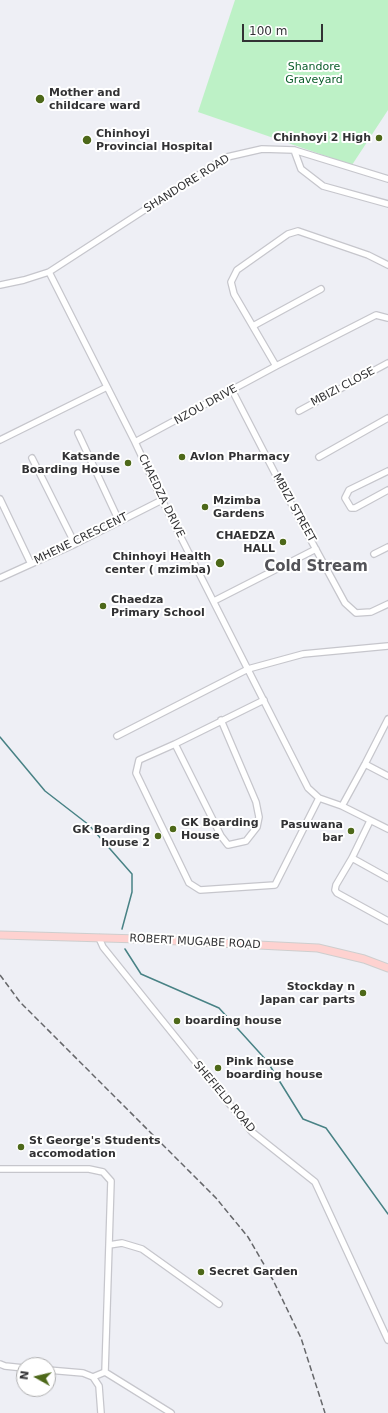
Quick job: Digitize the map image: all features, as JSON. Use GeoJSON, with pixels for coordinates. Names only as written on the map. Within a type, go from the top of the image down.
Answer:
{"type":"FeatureCollection","features":[{"type":"Feature","properties":{"kind":"main road","name":"ROBERT MUGABE ROAD"},"geometry":{"type":"LineString","coordinates":[[0,935],[318,948],[364,959],[388,968]]}},
{"type":"Feature","properties":{"kind":"street","name":"SHANDORE ROAD"},"geometry":{"type":"LineString","coordinates":[[0,285],[24,280],[49,272],[227,157],[262,149],[294,150],[388,179]]}},
{"type":"Feature","properties":{"kind":"street"},"geometry":{"type":"LineString","coordinates":[[294,150],[301,169],[323,186],[388,204]]}},
{"type":"Feature","properties":{"kind":"street"},"geometry":{"type":"LineString","coordinates":[[276,366],[234,294],[231,282],[237,270],[288,234],[298,231],[368,255],[388,264]]}},
{"type":"Feature","properties":{"kind":"street","name":"CHAEDZA DRIVE"},"geometry":{"type":"LineString","coordinates":[[49,272],[135,442],[162,500],[308,788],[319,798],[342,806],[388,829]]}},
{"type":"Feature","properties":{"kind":"street"},"geometry":{"type":"LineString","coordinates":[[253,326],[321,290]]}},
{"type":"Feature","properties":{"kind":"street","name":"NZOU DRIVE"},"geometry":{"type":"LineString","coordinates":[[135,442],[276,366],[376,315],[387,317]]}},
{"type":"Feature","properties":{"kind":"street","name":"MBIZI CLOSE"},"geometry":{"type":"LineString","coordinates":[[299,411],[388,363]]}},
{"type":"Feature","properties":{"kind":"street"},"geometry":{"type":"LineString","coordinates":[[0,440],[107,387]]}},
{"type":"Feature","properties":{"kind":"street","name":"MBIZI STREET"},"geometry":{"type":"LineString","coordinates":[[232,390],[281,485],[345,603],[356,613],[371,612],[388,604]]}},
{"type":"Feature","properties":{"kind":"street"},"geometry":{"type":"LineString","coordinates":[[319,458],[388,418]]}},
{"type":"Feature","properties":{"kind":"street"},"geometry":{"type":"LineString","coordinates":[[78,433],[119,521]]}},
{"type":"Feature","properties":{"kind":"street"},"geometry":{"type":"LineString","coordinates":[[32,458],[74,544]]}},
{"type":"Feature","properties":{"kind":"street"},"geometry":{"type":"LineString","coordinates":[[388,471],[349,490],[345,498],[351,508],[355,508],[388,490]]}},
{"type":"Feature","properties":{"kind":"street"},"geometry":{"type":"LineString","coordinates":[[0,499],[30,564]]}},
{"type":"Feature","properties":{"kind":"street","name":"MHENE CRESCENT"},"geometry":{"type":"LineString","coordinates":[[0,578],[74,544],[162,500]]}},
{"type":"Feature","properties":{"kind":"street"},"geometry":{"type":"LineString","coordinates":[[374,554],[388,546]]}},
{"type":"Feature","properties":{"kind":"street"},"geometry":{"type":"LineString","coordinates":[[214,601],[316,549]]}},
{"type":"Feature","properties":{"kind":"street"},"geometry":{"type":"LineString","coordinates":[[117,736],[248,668],[303,654],[388,646]]}},
{"type":"Feature","properties":{"kind":"street"},"geometry":{"type":"LineString","coordinates":[[264,700],[139,760],[136,773],[189,883],[200,890],[275,885],[319,798]]}},
{"type":"Feature","properties":{"kind":"street"},"geometry":{"type":"LineString","coordinates":[[175,744],[221,836],[228,845],[246,841],[257,828],[259,817],[256,802],[221,720]]}},
{"type":"Feature","properties":{"kind":"street"},"geometry":{"type":"LineString","coordinates":[[342,806],[388,720]]}},
{"type":"Feature","properties":{"kind":"street"},"geometry":{"type":"LineString","coordinates":[[365,764],[388,776]]}},
{"type":"Feature","properties":{"kind":"street"},"geometry":{"type":"LineString","coordinates":[[370,821],[352,858],[336,885],[335,890],[388,921]]}},
{"type":"Feature","properties":{"kind":"street"},"geometry":{"type":"LineString","coordinates":[[352,858],[388,878]]}},
{"type":"Feature","properties":{"kind":"street","name":"SHEFIELD ROAD"},"geometry":{"type":"LineString","coordinates":[[99,938],[103,947],[252,1132],[315,1182],[388,1340]]}},
{"type":"Feature","properties":{"kind":"street"},"geometry":{"type":"LineString","coordinates":[[0,1169],[89,1169],[103,1172],[111,1180],[104,1372]]}},
{"type":"Feature","properties":{"kind":"street"},"geometry":{"type":"LineString","coordinates":[[109,1245],[122,1243],[142,1249],[219,1304]]}},
{"type":"Feature","properties":{"kind":"street"},"geometry":{"type":"LineString","coordinates":[[0,1364],[16,1367]]}},
{"type":"Feature","properties":{"kind":"street"},"geometry":{"type":"LineString","coordinates":[[56,1371],[83,1373],[93,1377],[99,1386],[101,1413]]}},
{"type":"Feature","properties":{"kind":"street"},"geometry":{"type":"LineString","coordinates":[[93,1377],[104,1372]]}},
{"type":"Feature","properties":{"kind":"street"},"geometry":{"type":"LineString","coordinates":[[104,1372],[171,1413]]}},
{"type":"Feature","properties":{"kind":"green space","name":"Shandore Graveyard"},"geometry":{"type":"Polygon","coordinates":[[[235,0],[388,0],[388,110],[352,165],[198,112],[235,0]]]}},
{"type":"Feature","properties":{"kind":"waterway"},"geometry":{"type":"LineString","coordinates":[[0,737],[45,791],[89,825],[132,874],[132,892],[122,929]]}},
{"type":"Feature","properties":{"kind":"waterway"},"geometry":{"type":"LineString","coordinates":[[125,949],[141,974],[219,1008],[267,1061],[303,1119],[326,1128],[388,1214]]}},
{"type":"Feature","properties":{"kind":"railway"},"geometry":{"type":"LineString","coordinates":[[0,975],[20,1002],[216,1198],[248,1237],[273,1280],[301,1338],[325,1413]]}},
{"type":"Feature","properties":{"kind":"place","name":"Mother and childcare ward"},"geometry":{"type":"Point","coordinates":[40,99]}},
{"type":"Feature","properties":{"kind":"place","name":"Chinhoyi 2 High"},"geometry":{"type":"Point","coordinates":[379,138]}},
{"type":"Feature","properties":{"kind":"place","name":"Chinhoyi Provincial Hospital"},"geometry":{"type":"Point","coordinates":[87,140]}},
{"type":"Feature","properties":{"kind":"place","name":"Avlon Pharmacy"},"geometry":{"type":"Point","coordinates":[182,457]}},
{"type":"Feature","properties":{"kind":"place","name":"Katsande Boarding House"},"geometry":{"type":"Point","coordinates":[128,463]}},
{"type":"Feature","properties":{"kind":"place","name":"Mzimba Gardens"},"geometry":{"type":"Point","coordinates":[205,507]}},
{"type":"Feature","properties":{"kind":"place","name":"CHAEDZA HALL"},"geometry":{"type":"Point","coordinates":[283,542]}},
{"type":"Feature","properties":{"kind":"place","name":"Chinhoyi Health center ( mzimba)"},"geometry":{"type":"Point","coordinates":[220,563]}},
{"type":"Feature","properties":{"kind":"place","name":"Chaedza Primary School"},"geometry":{"type":"Point","coordinates":[103,606]}},
{"type":"Feature","properties":{"kind":"place","name":"GK Boarding House"},"geometry":{"type":"Point","coordinates":[173,829]}},
{"type":"Feature","properties":{"kind":"place","name":"Pasuwana bar"},"geometry":{"type":"Point","coordinates":[351,831]}},
{"type":"Feature","properties":{"kind":"place","name":"GK Boarding house 2"},"geometry":{"type":"Point","coordinates":[158,836]}},
{"type":"Feature","properties":{"kind":"place","name":"Stockday n Japan car parts"},"geometry":{"type":"Point","coordinates":[363,993]}},
{"type":"Feature","properties":{"kind":"place","name":"boarding house"},"geometry":{"type":"Point","coordinates":[177,1021]}},
{"type":"Feature","properties":{"kind":"place","name":"Pink house boarding house"},"geometry":{"type":"Point","coordinates":[218,1068]}},
{"type":"Feature","properties":{"kind":"place","name":"St George's Students accomodation"},"geometry":{"type":"Point","coordinates":[21,1147]}},
{"type":"Feature","properties":{"kind":"place","name":"Secret Garden"},"geometry":{"type":"Point","coordinates":[201,1272]}},
{"type":"Feature","properties":{"kind":"district","name":"Cold Stream"},"geometry":{"type":"Point","coordinates":[316,567]}}]}
